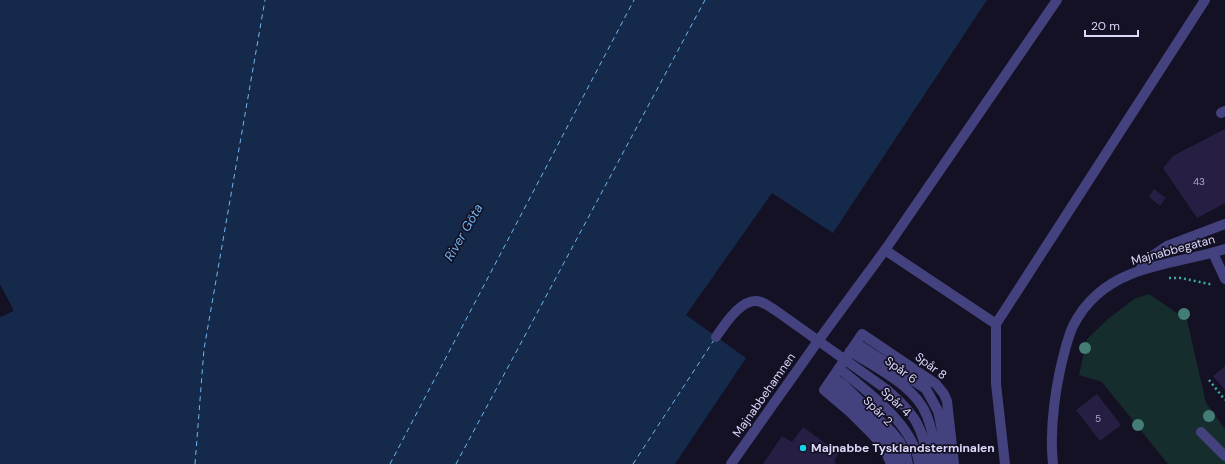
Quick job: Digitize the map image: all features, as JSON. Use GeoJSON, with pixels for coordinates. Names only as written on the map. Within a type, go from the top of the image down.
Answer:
{"type":"FeatureCollection","features":[{"type":"Feature","properties":{"kind":"street","name":"Majnabbehamnen"},"geometry":{"type":"LineString","coordinates":[[731,464],[818,341],[886,250],[1058,0]]}},
{"type":"Feature","properties":{"kind":"street"},"geometry":{"type":"LineString","coordinates":[[1005,464],[996,384],[996,324],[1205,0]]}},
{"type":"Feature","properties":{"kind":"street"},"geometry":{"type":"LineString","coordinates":[[1139,271],[1148,259],[1167,246],[1225,224]]}},
{"type":"Feature","properties":{"kind":"street","name":"Majnabbegatan"},"geometry":{"type":"LineString","coordinates":[[1053,464],[1053,424],[1056,392],[1061,364],[1072,327],[1080,315],[1100,291],[1124,277],[1139,271],[1225,249]]}},
{"type":"Feature","properties":{"kind":"street"},"geometry":{"type":"LineString","coordinates":[[886,250],[996,324]]}},
{"type":"Feature","properties":{"kind":"street"},"geometry":{"type":"LineString","coordinates":[[1214,253],[1225,279]]}},
{"type":"Feature","properties":{"kind":"street"},"geometry":{"type":"LineString","coordinates":[[716,336],[735,312],[748,302],[760,301],[818,341],[850,351],[926,390],[938,410],[942,425],[946,464]]}},
{"type":"Feature","properties":{"kind":"street","name":"Spår 8"},"geometry":{"type":"LineString","coordinates":[[850,351],[862,334],[936,384],[944,394],[949,414],[954,464]]}},
{"type":"Feature","properties":{"kind":"street"},"geometry":{"type":"LineString","coordinates":[[831,380],[850,351]]}},
{"type":"Feature","properties":{"kind":"street"},"geometry":{"type":"LineString","coordinates":[[850,351],[913,416],[923,437],[928,464]]}},
{"type":"Feature","properties":{"kind":"street","name":"Spår 6"},"geometry":{"type":"LineString","coordinates":[[850,351],[898,382],[920,403],[927,414],[934,442],[936,464]]}},
{"type":"Feature","properties":{"kind":"street"},"geometry":{"type":"LineString","coordinates":[[831,380],[851,414],[884,448],[891,464]]}},
{"type":"Feature","properties":{"kind":"street"},"geometry":{"type":"LineString","coordinates":[[831,380],[852,392],[891,431],[900,442],[908,464]]}},
{"type":"Feature","properties":{"kind":"street","name":"Spår 2"},"geometry":{"type":"LineString","coordinates":[[831,380],[880,430],[891,444],[899,464]]}},
{"type":"Feature","properties":{"kind":"street","name":"Spår 4"},"geometry":{"type":"LineString","coordinates":[[831,380],[884,407],[910,435],[920,464]]}},
{"type":"Feature","properties":{"kind":"street"},"geometry":{"type":"LineString","coordinates":[[1201,432],[1225,456]]}},
{"type":"Feature","properties":{"kind":"path"},"geometry":{"type":"LineString","coordinates":[[1163,279],[1180,278],[1208,284],[1225,279]]}},
{"type":"Feature","properties":{"kind":"path"},"geometry":{"type":"LineString","coordinates":[[1209,380],[1225,400]]}},
{"type":"Feature","properties":{"kind":"green space"},"geometry":{"type":"Polygon","coordinates":[[[1149,294],[1187,320],[1206,403],[1225,429],[1225,464],[1168,464],[1102,382],[1079,375],[1087,339],[1108,319],[1134,299],[1149,294]]]}},
{"type":"Feature","properties":{"kind":"water","name":"River Göta"},"geometry":{"type":"Polygon","coordinates":[[[0,0],[987,0],[833,233],[772,193],[686,315],[746,358],[675,464],[0,464],[0,317],[14,311],[0,284],[0,0]]]}},
{"type":"Feature","properties":{"kind":"building"},"geometry":{"type":"Polygon","coordinates":[[[1225,129],[1225,203],[1197,218],[1163,168],[1173,156],[1225,129]]]}},
{"type":"Feature","properties":{"kind":"building"},"geometry":{"type":"Polygon","coordinates":[[[1154,189],[1166,198],[1160,206],[1149,197],[1154,189]]]}},
{"type":"Feature","properties":{"kind":"building"},"geometry":{"type":"Polygon","coordinates":[[[1225,366],[1225,390],[1213,376],[1225,366]]]}},
{"type":"Feature","properties":{"kind":"building"},"geometry":{"type":"Polygon","coordinates":[[[1097,394],[1121,425],[1100,441],[1076,410],[1097,394]]]}},
{"type":"Feature","properties":{"kind":"building","name":"Majnabbe Tysklandsterminalen"},"geometry":{"type":"Polygon","coordinates":[[[803,427],[839,453],[834,461],[836,464],[763,464],[782,436],[792,442],[803,427]]]}},
{"type":"Feature","properties":{"kind":"ferry route"},"geometry":{"type":"LineString","coordinates":[[195,464],[204,349],[265,0]]}},
{"type":"Feature","properties":{"kind":"ferry route"},"geometry":{"type":"LineString","coordinates":[[390,464],[634,0]]}},
{"type":"Feature","properties":{"kind":"ferry route"},"geometry":{"type":"LineString","coordinates":[[456,464],[705,0]]}},
{"type":"Feature","properties":{"kind":"ferry route"},"geometry":{"type":"LineString","coordinates":[[633,464],[714,340]]}},
{"type":"Feature","properties":{"kind":"place","name":"Majnabbe Tysklandsterminalen"},"geometry":{"type":"Point","coordinates":[803,448]}}]}
